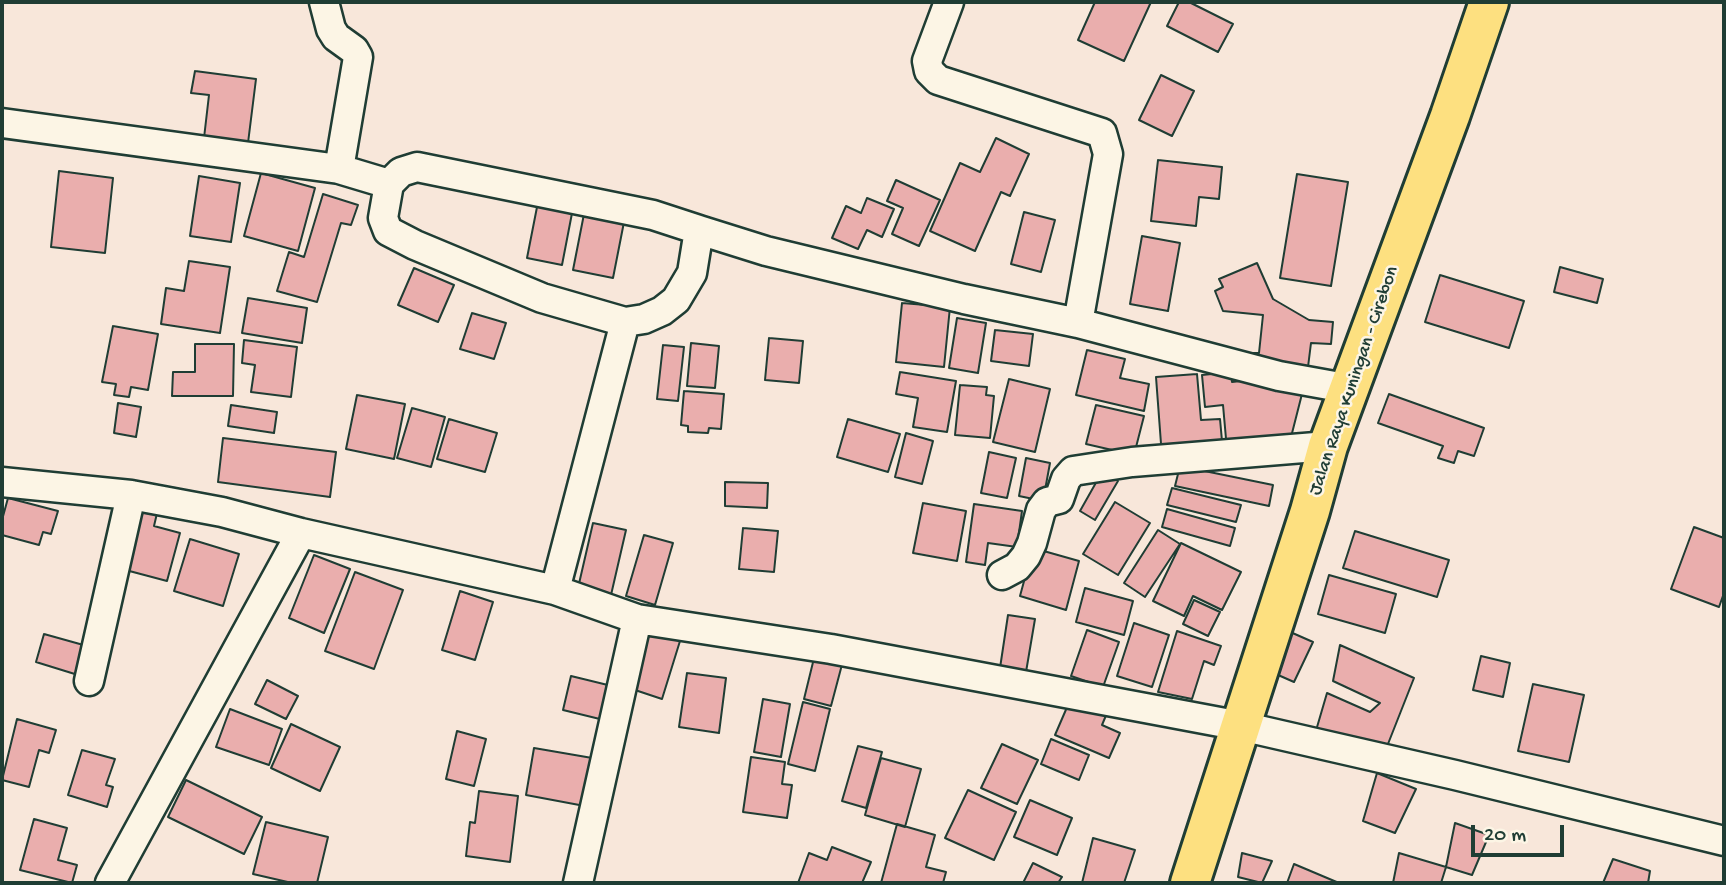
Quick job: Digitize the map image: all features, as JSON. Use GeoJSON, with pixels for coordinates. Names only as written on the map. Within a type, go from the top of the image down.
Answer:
{"type":"FeatureCollection","features":[{"type":"Feature","properties":{"kind":"highway","name":"Jalan Raya Kuningan - Cirebon"},"geometry":{"type":"LineString","coordinates":[[1190,883],[1327,454],[1489,2]]}},
{"type":"Feature","properties":{"kind":"street"},"geometry":{"type":"LineString","coordinates":[[324,2],[331,29],[358,57],[339,169]]}},
{"type":"Feature","properties":{"kind":"street"},"geometry":{"type":"LineString","coordinates":[[949,2],[927,61],[929,71],[938,80],[1102,133],[1108,154],[1078,323]]}},
{"type":"Feature","properties":{"kind":"street"},"geometry":{"type":"LineString","coordinates":[[2,123],[339,169],[389,184]]}},
{"type":"Feature","properties":{"kind":"street"},"geometry":{"type":"LineString","coordinates":[[699,230],[692,273],[676,300],[662,311],[644,319],[625,322],[542,298],[415,245],[388,231],[383,218],[389,184],[401,172],[417,167],[653,215],[779,254],[964,299],[1078,323],[1279,376],[1351,389]]}},
{"type":"Feature","properties":{"kind":"street"},"geometry":{"type":"LineString","coordinates":[[555,590],[625,322]]}},
{"type":"Feature","properties":{"kind":"street"},"geometry":{"type":"LineString","coordinates":[[1002,575],[1017,567],[1026,556],[1041,510],[1047,502],[1059,499],[1066,479],[1073,471],[1132,462],[1327,454]]}},
{"type":"Feature","properties":{"kind":"street"},"geometry":{"type":"LineString","coordinates":[[2,482],[131,495],[222,512],[301,533],[555,590],[637,619],[831,649],[1241,726],[1724,841]]}},
{"type":"Feature","properties":{"kind":"street"},"geometry":{"type":"LineString","coordinates":[[89,681],[131,495]]}},
{"type":"Feature","properties":{"kind":"street"},"geometry":{"type":"LineString","coordinates":[[110,883],[301,533]]}},
{"type":"Feature","properties":{"kind":"street"},"geometry":{"type":"LineString","coordinates":[[578,883],[637,619]]}},
{"type":"Feature","properties":{"kind":"building"},"geometry":{"type":"Polygon","coordinates":[[[1095,2],[1151,2],[1124,61],[1078,40],[1095,2]]]}},
{"type":"Feature","properties":{"kind":"building"},"geometry":{"type":"Polygon","coordinates":[[[1179,2],[1189,2],[1233,24],[1218,52],[1167,26],[1179,2]]]}},
{"type":"Feature","properties":{"kind":"building"},"geometry":{"type":"Polygon","coordinates":[[[195,71],[256,79],[248,143],[204,138],[209,95],[191,93],[195,71]]]}},
{"type":"Feature","properties":{"kind":"building"},"geometry":{"type":"Polygon","coordinates":[[[1161,75],[1194,91],[1172,136],[1139,120],[1161,75]]]}},
{"type":"Feature","properties":{"kind":"building"},"geometry":{"type":"Polygon","coordinates":[[[996,138],[1029,154],[1010,196],[1001,192],[975,251],[930,231],[960,163],[980,172],[996,138]]]}},
{"type":"Feature","properties":{"kind":"building"},"geometry":{"type":"Polygon","coordinates":[[[1158,160],[1222,167],[1219,199],[1199,197],[1196,226],[1151,221],[1158,160]]]}},
{"type":"Feature","properties":{"kind":"building"},"geometry":{"type":"Polygon","coordinates":[[[59,171],[113,178],[105,253],[51,247],[59,171]]]}},
{"type":"Feature","properties":{"kind":"building"},"geometry":{"type":"Polygon","coordinates":[[[261,173],[315,188],[298,251],[244,236],[261,173]]]}},
{"type":"Feature","properties":{"kind":"building"},"geometry":{"type":"Polygon","coordinates":[[[1297,174],[1348,182],[1331,286],[1280,278],[1297,174]]]}},
{"type":"Feature","properties":{"kind":"building"},"geometry":{"type":"Polygon","coordinates":[[[199,176],[240,183],[231,242],[190,236],[199,176]]]}},
{"type":"Feature","properties":{"kind":"building"},"geometry":{"type":"Polygon","coordinates":[[[896,180],[940,200],[919,246],[892,234],[903,208],[887,201],[896,180]]]}},
{"type":"Feature","properties":{"kind":"building"},"geometry":{"type":"Polygon","coordinates":[[[323,194],[358,205],[351,225],[341,223],[317,302],[277,291],[289,252],[304,257],[323,194]]]}},
{"type":"Feature","properties":{"kind":"building"},"geometry":{"type":"Polygon","coordinates":[[[867,198],[894,209],[882,237],[867,230],[858,249],[832,238],[846,206],[861,213],[867,198]]]}},
{"type":"Feature","properties":{"kind":"building"},"geometry":{"type":"Polygon","coordinates":[[[538,202],[573,208],[562,265],[527,258],[538,202]]]}},
{"type":"Feature","properties":{"kind":"building"},"geometry":{"type":"Polygon","coordinates":[[[1024,212],[1055,220],[1041,272],[1011,264],[1024,212]]]}},
{"type":"Feature","properties":{"kind":"building"},"geometry":{"type":"Polygon","coordinates":[[[584,214],[624,222],[613,278],[573,270],[584,214]]]}},
{"type":"Feature","properties":{"kind":"building"},"geometry":{"type":"Polygon","coordinates":[[[1142,236],[1180,243],[1168,311],[1130,304],[1142,236]]]}},
{"type":"Feature","properties":{"kind":"building"},"geometry":{"type":"Polygon","coordinates":[[[189,261],[230,267],[220,333],[161,324],[166,288],[184,291],[189,261]]]}},
{"type":"Feature","properties":{"kind":"building"},"geometry":{"type":"Polygon","coordinates":[[[1257,263],[1273,299],[1309,320],[1333,322],[1331,344],[1311,343],[1307,375],[1249,369],[1251,353],[1259,353],[1263,315],[1223,311],[1215,291],[1223,287],[1219,279],[1257,263]]]}},
{"type":"Feature","properties":{"kind":"building"},"geometry":{"type":"Polygon","coordinates":[[[1560,267],[1603,279],[1597,303],[1554,292],[1560,267]]]}},
{"type":"Feature","properties":{"kind":"building"},"geometry":{"type":"Polygon","coordinates":[[[414,268],[454,285],[438,322],[398,305],[414,268]]]}},
{"type":"Feature","properties":{"kind":"building"},"geometry":{"type":"Polygon","coordinates":[[[1440,275],[1524,301],[1509,348],[1425,322],[1440,275]]]}},
{"type":"Feature","properties":{"kind":"building"},"geometry":{"type":"Polygon","coordinates":[[[248,298],[307,308],[302,343],[242,333],[248,298]]]}},
{"type":"Feature","properties":{"kind":"building"},"geometry":{"type":"Polygon","coordinates":[[[902,303],[950,307],[944,367],[896,362],[902,303]]]}},
{"type":"Feature","properties":{"kind":"building"},"geometry":{"type":"Polygon","coordinates":[[[472,313],[506,323],[494,359],[460,349],[472,313]]]}},
{"type":"Feature","properties":{"kind":"building"},"geometry":{"type":"Polygon","coordinates":[[[957,318],[986,323],[978,373],[949,368],[957,318]]]}},
{"type":"Feature","properties":{"kind":"building"},"geometry":{"type":"Polygon","coordinates":[[[113,326],[158,334],[148,390],[131,387],[129,397],[114,395],[116,384],[102,382],[113,326]]]}},
{"type":"Feature","properties":{"kind":"building"},"geometry":{"type":"Polygon","coordinates":[[[995,330],[1033,334],[1029,366],[991,361],[995,330]]]}},
{"type":"Feature","properties":{"kind":"building"},"geometry":{"type":"Polygon","coordinates":[[[769,338],[803,341],[799,383],[765,380],[769,338]]]}},
{"type":"Feature","properties":{"kind":"building"},"geometry":{"type":"Polygon","coordinates":[[[244,340],[297,347],[291,397],[251,392],[255,365],[242,363],[244,340]]]}},
{"type":"Feature","properties":{"kind":"building"},"geometry":{"type":"Polygon","coordinates":[[[691,343],[719,346],[715,388],[687,386],[691,343]]]}},
{"type":"Feature","properties":{"kind":"building"},"geometry":{"type":"Polygon","coordinates":[[[195,344],[234,344],[233,396],[172,396],[173,372],[195,372],[195,344]]]}},
{"type":"Feature","properties":{"kind":"building"},"geometry":{"type":"Polygon","coordinates":[[[663,345],[684,347],[678,401],[657,399],[663,345]]]}},
{"type":"Feature","properties":{"kind":"building"},"geometry":{"type":"Polygon","coordinates":[[[1087,350],[1125,359],[1120,378],[1149,384],[1144,411],[1076,395],[1087,350]]]}},
{"type":"Feature","properties":{"kind":"building"},"geometry":{"type":"Polygon","coordinates":[[[900,372],[956,381],[947,432],[913,427],[918,398],[896,394],[900,372]]]}},
{"type":"Feature","properties":{"kind":"building"},"geometry":{"type":"Polygon","coordinates":[[[1231,372],[1232,382],[1259,379],[1303,390],[1289,445],[1227,450],[1223,405],[1205,407],[1202,375],[1231,372]]]}},
{"type":"Feature","properties":{"kind":"building"},"geometry":{"type":"Polygon","coordinates":[[[1197,374],[1201,420],[1220,419],[1223,452],[1162,457],[1156,377],[1197,374]]]}},
{"type":"Feature","properties":{"kind":"building"},"geometry":{"type":"Polygon","coordinates":[[[1009,379],[1050,389],[1035,452],[993,442],[1009,379]]]}},
{"type":"Feature","properties":{"kind":"building"},"geometry":{"type":"Polygon","coordinates":[[[960,385],[987,387],[986,395],[994,396],[990,438],[955,435],[960,385]]]}},
{"type":"Feature","properties":{"kind":"building"},"geometry":{"type":"Polygon","coordinates":[[[684,391],[724,394],[721,429],[709,428],[708,433],[688,432],[688,426],[681,425],[684,391]]]}},
{"type":"Feature","properties":{"kind":"building"},"geometry":{"type":"Polygon","coordinates":[[[1389,394],[1484,428],[1474,456],[1458,451],[1454,463],[1438,458],[1443,446],[1378,423],[1389,394]]]}},
{"type":"Feature","properties":{"kind":"building"},"geometry":{"type":"Polygon","coordinates":[[[357,395],[405,404],[394,459],[346,449],[357,395]]]}},
{"type":"Feature","properties":{"kind":"building"},"geometry":{"type":"Polygon","coordinates":[[[118,403],[141,407],[136,437],[114,433],[118,403]]]}},
{"type":"Feature","properties":{"kind":"building"},"geometry":{"type":"Polygon","coordinates":[[[231,405],[277,412],[274,433],[228,426],[231,405]]]}},
{"type":"Feature","properties":{"kind":"building"},"geometry":{"type":"Polygon","coordinates":[[[1096,405],[1144,416],[1134,455],[1086,444],[1096,405]]]}},
{"type":"Feature","properties":{"kind":"building"},"geometry":{"type":"Polygon","coordinates":[[[412,408],[445,417],[431,467],[397,458],[412,408]]]}},
{"type":"Feature","properties":{"kind":"building"},"geometry":{"type":"Polygon","coordinates":[[[449,419],[497,433],[485,472],[437,459],[449,419]]]}},
{"type":"Feature","properties":{"kind":"building"},"geometry":{"type":"Polygon","coordinates":[[[848,419],[900,434],[888,472],[837,457],[848,419]]]}},
{"type":"Feature","properties":{"kind":"building"},"geometry":{"type":"Polygon","coordinates":[[[906,433],[933,441],[922,484],[895,477],[906,433]]]}},
{"type":"Feature","properties":{"kind":"building"},"geometry":{"type":"Polygon","coordinates":[[[223,438],[336,452],[330,497],[218,482],[223,438]]]}},
{"type":"Feature","properties":{"kind":"building"},"geometry":{"type":"Polygon","coordinates":[[[989,452],[1016,458],[1007,498],[981,493],[989,452]]]}},
{"type":"Feature","properties":{"kind":"building"},"geometry":{"type":"Polygon","coordinates":[[[1026,458],[1050,463],[1043,501],[1019,496],[1026,458]]]}},
{"type":"Feature","properties":{"kind":"building"},"geometry":{"type":"Polygon","coordinates":[[[1180,466],[1273,485],[1269,506],[1175,486],[1180,466]]]}},
{"type":"Feature","properties":{"kind":"building"},"geometry":{"type":"Polygon","coordinates":[[[1102,472],[1118,481],[1095,520],[1080,511],[1102,472]]]}},
{"type":"Feature","properties":{"kind":"building"},"geometry":{"type":"Polygon","coordinates":[[[725,482],[768,483],[767,508],[725,506],[725,482]]]}},
{"type":"Feature","properties":{"kind":"building"},"geometry":{"type":"Polygon","coordinates":[[[1172,488],[1241,505],[1236,522],[1167,505],[1172,488]]]}},
{"type":"Feature","properties":{"kind":"building"},"geometry":{"type":"Polygon","coordinates":[[[8,498],[58,511],[51,534],[43,532],[39,545],[2,535],[2,520],[8,498]]]}},
{"type":"Feature","properties":{"kind":"building"},"geometry":{"type":"Polygon","coordinates":[[[1115,502],[1150,523],[1118,575],[1083,554],[1115,502]]]}},
{"type":"Feature","properties":{"kind":"building"},"geometry":{"type":"Polygon","coordinates":[[[135,503],[158,509],[154,526],[180,533],[167,581],[118,568],[135,503]]]}},
{"type":"Feature","properties":{"kind":"building"},"geometry":{"type":"Polygon","coordinates":[[[923,503],[966,511],[957,561],[913,553],[923,503]]]}},
{"type":"Feature","properties":{"kind":"building"},"geometry":{"type":"Polygon","coordinates":[[[974,504],[1022,511],[1017,547],[988,543],[985,565],[966,562],[974,504]]]}},
{"type":"Feature","properties":{"kind":"building"},"geometry":{"type":"Polygon","coordinates":[[[1167,509],[1235,528],[1230,546],[1162,527],[1167,509]]]}},
{"type":"Feature","properties":{"kind":"building"},"geometry":{"type":"Polygon","coordinates":[[[593,523],[626,530],[611,595],[578,588],[593,523]]]}},
{"type":"Feature","properties":{"kind":"building"},"geometry":{"type":"Polygon","coordinates":[[[1694,527],[1724,538],[1724,593],[1719,607],[1671,589],[1694,527]]]}},
{"type":"Feature","properties":{"kind":"building"},"geometry":{"type":"Polygon","coordinates":[[[743,528],[778,531],[774,572],[739,569],[743,528]]]}},
{"type":"Feature","properties":{"kind":"building"},"geometry":{"type":"Polygon","coordinates":[[[1158,530],[1180,544],[1145,597],[1124,583],[1158,530]]]}},
{"type":"Feature","properties":{"kind":"building"},"geometry":{"type":"Polygon","coordinates":[[[1355,531],[1449,560],[1437,597],[1343,568],[1355,531]]]}},
{"type":"Feature","properties":{"kind":"building"},"geometry":{"type":"Polygon","coordinates":[[[644,535],[673,543],[655,605],[626,596],[644,535]]]}},
{"type":"Feature","properties":{"kind":"building"},"geometry":{"type":"Polygon","coordinates":[[[190,539],[239,554],[223,606],[174,591],[190,539]]]}},
{"type":"Feature","properties":{"kind":"building"},"geometry":{"type":"Polygon","coordinates":[[[1181,543],[1241,572],[1222,610],[1193,596],[1184,616],[1153,601],[1181,543]]]}},
{"type":"Feature","properties":{"kind":"building"},"geometry":{"type":"Polygon","coordinates":[[[1033,548],[1079,561],[1066,610],[1020,596],[1033,548]]]}},
{"type":"Feature","properties":{"kind":"building"},"geometry":{"type":"Polygon","coordinates":[[[314,555],[350,569],[324,633],[289,618],[314,555]]]}},
{"type":"Feature","properties":{"kind":"building"},"geometry":{"type":"Polygon","coordinates":[[[355,572],[403,590],[374,669],[325,651],[355,572]]]}},
{"type":"Feature","properties":{"kind":"building"},"geometry":{"type":"Polygon","coordinates":[[[1329,575],[1396,594],[1385,633],[1318,614],[1329,575]]]}},
{"type":"Feature","properties":{"kind":"building"},"geometry":{"type":"Polygon","coordinates":[[[1085,588],[1133,601],[1124,635],[1076,622],[1085,588]]]}},
{"type":"Feature","properties":{"kind":"building"},"geometry":{"type":"Polygon","coordinates":[[[460,591],[493,602],[475,660],[442,650],[460,591]]]}},
{"type":"Feature","properties":{"kind":"building"},"geometry":{"type":"Polygon","coordinates":[[[1194,600],[1220,612],[1208,636],[1183,624],[1194,600]]]}},
{"type":"Feature","properties":{"kind":"building"},"geometry":{"type":"Polygon","coordinates":[[[1008,615],[1035,619],[1026,672],[1000,668],[1008,615]]]}},
{"type":"Feature","properties":{"kind":"building"},"geometry":{"type":"Polygon","coordinates":[[[1134,623],[1169,635],[1152,687],[1117,676],[1134,623]]]}},
{"type":"Feature","properties":{"kind":"building"},"geometry":{"type":"Polygon","coordinates":[[[1087,630],[1119,642],[1103,687],[1071,676],[1087,630]]]}},
{"type":"Feature","properties":{"kind":"building"},"geometry":{"type":"Polygon","coordinates":[[[1177,631],[1221,646],[1214,665],[1204,661],[1192,699],[1158,692],[1177,631]]]}},
{"type":"Feature","properties":{"kind":"building"},"geometry":{"type":"Polygon","coordinates":[[[1288,631],[1313,642],[1294,682],[1269,671],[1288,631]]]}},
{"type":"Feature","properties":{"kind":"building"},"geometry":{"type":"Polygon","coordinates":[[[650,632],[680,641],[662,699],[632,689],[650,632]]]}},
{"type":"Feature","properties":{"kind":"building"},"geometry":{"type":"Polygon","coordinates":[[[44,634],[87,646],[78,675],[36,662],[44,634]]]}},
{"type":"Feature","properties":{"kind":"building"},"geometry":{"type":"Polygon","coordinates":[[[1340,645],[1414,678],[1386,749],[1315,734],[1327,693],[1370,712],[1380,703],[1333,681],[1340,645]]]}},
{"type":"Feature","properties":{"kind":"building"},"geometry":{"type":"Polygon","coordinates":[[[816,650],[844,657],[831,706],[804,699],[816,650]]]}},
{"type":"Feature","properties":{"kind":"building"},"geometry":{"type":"Polygon","coordinates":[[[1481,656],[1510,663],[1503,697],[1473,690],[1481,656]]]}},
{"type":"Feature","properties":{"kind":"building"},"geometry":{"type":"Polygon","coordinates":[[[687,673],[726,678],[719,733],[679,727],[687,673]]]}},
{"type":"Feature","properties":{"kind":"building"},"geometry":{"type":"Polygon","coordinates":[[[571,676],[616,687],[608,721],[563,710],[571,676]]]}},
{"type":"Feature","properties":{"kind":"building"},"geometry":{"type":"Polygon","coordinates":[[[267,680],[298,696],[286,719],[255,704],[267,680]]]}},
{"type":"Feature","properties":{"kind":"building"},"geometry":{"type":"Polygon","coordinates":[[[1533,684],[1584,695],[1569,762],[1518,751],[1533,684]]]}},
{"type":"Feature","properties":{"kind":"building"},"geometry":{"type":"Polygon","coordinates":[[[1071,698],[1107,713],[1102,725],[1120,733],[1109,758],[1055,735],[1071,698]]]}},
{"type":"Feature","properties":{"kind":"building"},"geometry":{"type":"Polygon","coordinates":[[[763,699],[790,704],[781,757],[754,752],[763,699]]]}},
{"type":"Feature","properties":{"kind":"building"},"geometry":{"type":"Polygon","coordinates":[[[803,702],[830,709],[815,771],[788,764],[803,702]]]}},
{"type":"Feature","properties":{"kind":"building"},"geometry":{"type":"Polygon","coordinates":[[[230,709],[282,729],[269,765],[216,747],[230,709]]]}},
{"type":"Feature","properties":{"kind":"building"},"geometry":{"type":"Polygon","coordinates":[[[17,719],[56,730],[49,753],[39,750],[29,787],[2,780],[17,719]]]}},
{"type":"Feature","properties":{"kind":"building"},"geometry":{"type":"Polygon","coordinates":[[[291,724],[340,747],[320,791],[271,768],[291,724]]]}},
{"type":"Feature","properties":{"kind":"building"},"geometry":{"type":"Polygon","coordinates":[[[457,731],[486,739],[474,786],[446,779],[457,731]]]}},
{"type":"Feature","properties":{"kind":"building"},"geometry":{"type":"Polygon","coordinates":[[[1051,739],[1089,755],[1079,780],[1041,764],[1051,739]]]}},
{"type":"Feature","properties":{"kind":"building"},"geometry":{"type":"Polygon","coordinates":[[[1002,744],[1038,760],[1017,804],[981,788],[1002,744]]]}},
{"type":"Feature","properties":{"kind":"building"},"geometry":{"type":"Polygon","coordinates":[[[858,746],[882,752],[866,808],[842,801],[858,746]]]}},
{"type":"Feature","properties":{"kind":"building"},"geometry":{"type":"Polygon","coordinates":[[[534,748],[598,759],[590,807],[526,795],[534,748]]]}},
{"type":"Feature","properties":{"kind":"building"},"geometry":{"type":"Polygon","coordinates":[[[82,750],[115,759],[106,785],[113,787],[107,807],[68,795],[82,750]]]}},
{"type":"Feature","properties":{"kind":"building"},"geometry":{"type":"Polygon","coordinates":[[[751,757],[785,762],[782,784],[792,785],[787,818],[743,812],[751,757]]]}},
{"type":"Feature","properties":{"kind":"building"},"geometry":{"type":"Polygon","coordinates":[[[881,758],[921,769],[905,827],[865,815],[881,758]]]}},
{"type":"Feature","properties":{"kind":"building"},"geometry":{"type":"Polygon","coordinates":[[[1377,773],[1416,789],[1395,833],[1363,821],[1377,773]]]}},
{"type":"Feature","properties":{"kind":"building"},"geometry":{"type":"Polygon","coordinates":[[[186,780],[262,817],[244,854],[168,817],[186,780]]]}},
{"type":"Feature","properties":{"kind":"building"},"geometry":{"type":"Polygon","coordinates":[[[968,790],[1016,812],[994,860],[945,838],[968,790]]]}},
{"type":"Feature","properties":{"kind":"building"},"geometry":{"type":"Polygon","coordinates":[[[479,791],[518,796],[510,862],[466,856],[470,822],[475,823],[479,791]]]}},
{"type":"Feature","properties":{"kind":"building"},"geometry":{"type":"Polygon","coordinates":[[[1030,800],[1072,818],[1057,855],[1014,837],[1030,800]]]}},
{"type":"Feature","properties":{"kind":"building"},"geometry":{"type":"Polygon","coordinates":[[[34,819],[67,828],[58,860],[77,865],[72,883],[20,870],[34,819]]]}},
{"type":"Feature","properties":{"kind":"building"},"geometry":{"type":"Polygon","coordinates":[[[266,822],[328,837],[317,883],[292,883],[253,874],[266,822]]]}},
{"type":"Feature","properties":{"kind":"building"},"geometry":{"type":"Polygon","coordinates":[[[1455,823],[1489,835],[1472,875],[1446,867],[1455,823]]]}},
{"type":"Feature","properties":{"kind":"building"},"geometry":{"type":"Polygon","coordinates":[[[897,824],[935,835],[926,867],[946,872],[943,883],[881,883],[897,824]]]}},
{"type":"Feature","properties":{"kind":"building"},"geometry":{"type":"Polygon","coordinates":[[[1093,838],[1135,850],[1124,883],[1082,883],[1093,838]]]}},
{"type":"Feature","properties":{"kind":"building"},"geometry":{"type":"Polygon","coordinates":[[[832,847],[871,862],[862,883],[798,883],[809,853],[827,860],[832,847]]]}},
{"type":"Feature","properties":{"kind":"building"},"geometry":{"type":"Polygon","coordinates":[[[1242,853],[1272,861],[1262,883],[1238,877],[1242,853]]]}},
{"type":"Feature","properties":{"kind":"building"},"geometry":{"type":"Polygon","coordinates":[[[1399,853],[1446,867],[1441,883],[1393,883],[1399,853]]]}},
{"type":"Feature","properties":{"kind":"building"},"geometry":{"type":"Polygon","coordinates":[[[1613,859],[1650,871],[1648,883],[1603,883],[1613,859]]]}},
{"type":"Feature","properties":{"kind":"building"},"geometry":{"type":"Polygon","coordinates":[[[1033,863],[1062,877],[1058,883],[1023,883],[1033,863]]]}},
{"type":"Feature","properties":{"kind":"building"},"geometry":{"type":"Polygon","coordinates":[[[1294,864],[1339,883],[1287,883],[1294,864]]]}}]}
